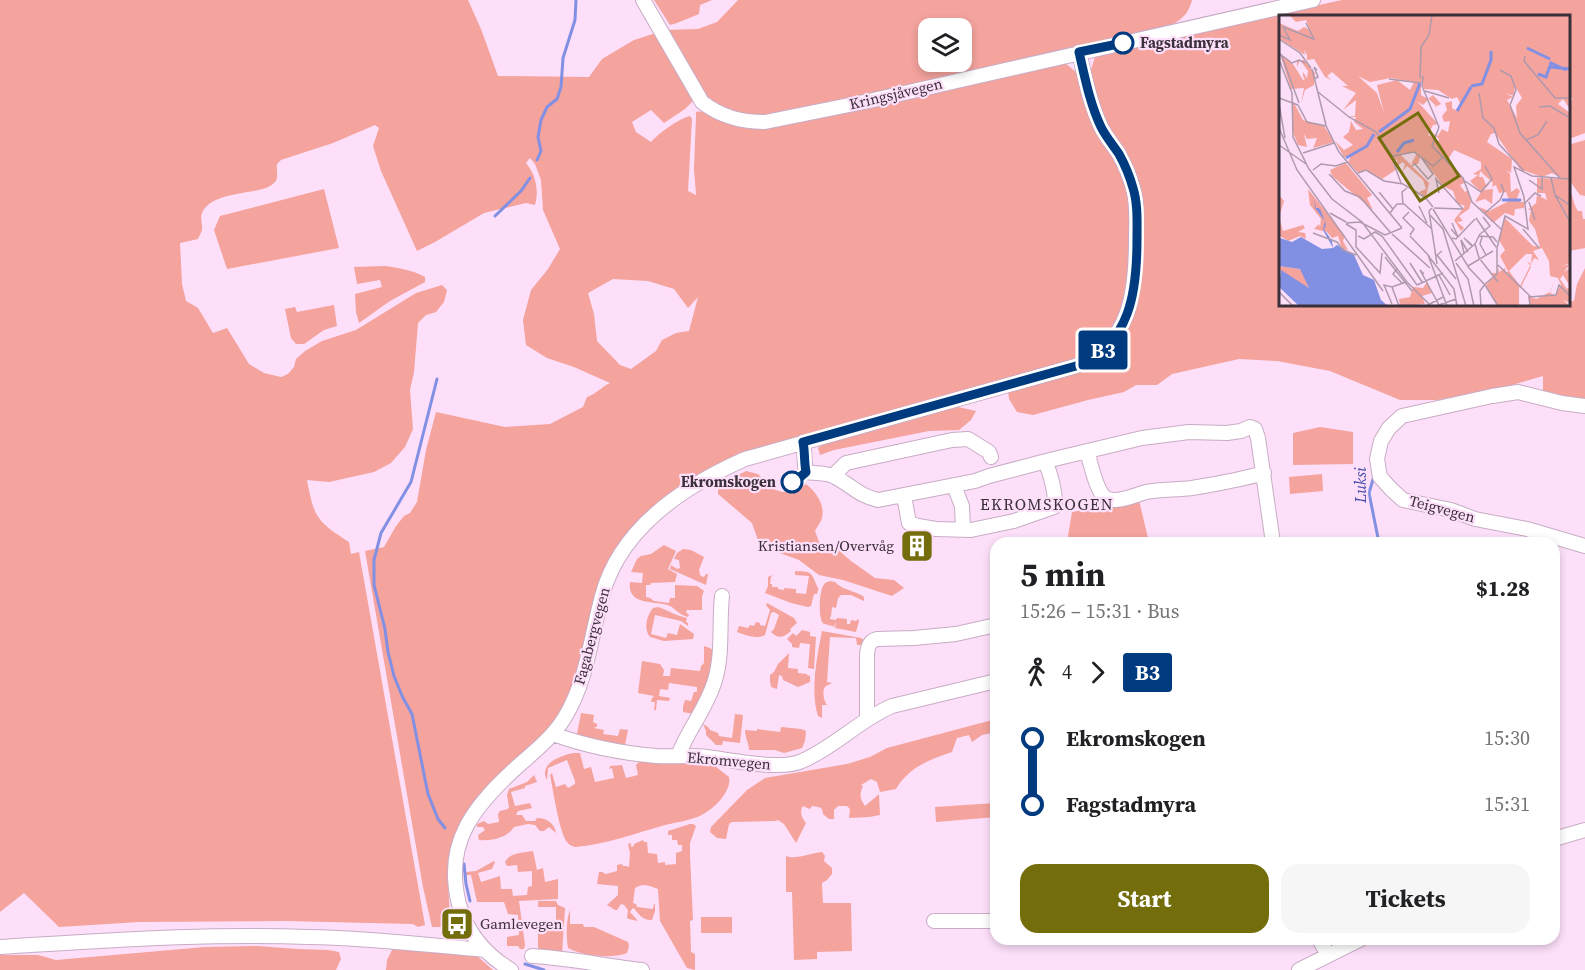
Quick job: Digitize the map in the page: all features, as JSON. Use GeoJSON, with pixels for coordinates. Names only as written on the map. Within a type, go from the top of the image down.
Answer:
{"type":"FeatureCollection","features":[{"type":"Feature","properties":{"kind":"street","name":"Kringsjåvegen"},"geometry":{"type":"LineString","coordinates":[[643,0],[702,102],[728,118],[750,122],[765,122],[870,101],[1313,0]]}},
{"type":"Feature","properties":{"kind":"street","name":"Fagabergvegen"},"geometry":{"type":"LineString","coordinates":[[511,970],[485,950],[472,935],[464,919],[458,899],[456,863],[462,837],[468,822],[481,803],[553,734],[565,718],[578,690],[602,594],[609,575],[619,556],[644,524],[680,494],[721,469],[745,459],[1076,366],[1099,354],[1118,332],[1128,314],[1136,270],[1137,218],[1134,191],[1121,158],[1102,128],[1088,91],[1079,52]]}},
{"type":"Feature","properties":{"kind":"street","name":"Teigvegen"},"geometry":{"type":"LineString","coordinates":[[1554,537],[1404,500],[1380,477],[1377,459],[1381,441],[1389,428],[1402,416],[1492,396],[1518,393],[1585,406]]}},
{"type":"Feature","properties":{"kind":"street"},"geometry":{"type":"LineString","coordinates":[[803,442],[806,472],[833,476],[856,492],[878,500],[954,486],[1142,438],[1190,432],[1227,433],[1250,427],[1255,429],[1258,438],[1272,537]]}},
{"type":"Feature","properties":{"kind":"street"},"geometry":{"type":"LineString","coordinates":[[833,476],[846,463],[952,440],[968,439],[989,452],[991,457]]}},
{"type":"Feature","properties":{"kind":"street"},"geometry":{"type":"LineString","coordinates":[[1087,452],[1098,488],[1103,496],[1114,500],[1146,492],[1190,488],[1264,473]]}},
{"type":"Feature","properties":{"kind":"street"},"geometry":{"type":"LineString","coordinates":[[903,496],[909,523],[918,526],[971,530],[1001,525],[1054,507],[1056,502],[1045,462]]}},
{"type":"Feature","properties":{"kind":"street"},"geometry":{"type":"LineString","coordinates":[[954,486],[962,506],[963,529]]}},
{"type":"Feature","properties":{"kind":"street","name":"Teigvegen"},"geometry":{"type":"LineString","coordinates":[[1560,539],[1585,546]]}},
{"type":"Feature","properties":{"kind":"street"},"geometry":{"type":"LineString","coordinates":[[678,756],[688,731],[706,703],[715,680],[720,658],[722,596]]}},
{"type":"Feature","properties":{"kind":"street"},"geometry":{"type":"LineString","coordinates":[[867,719],[867,654],[868,646],[873,640],[956,634],[990,626]]}},
{"type":"Feature","properties":{"kind":"street","name":"Ekromvegen"},"geometry":{"type":"LineString","coordinates":[[553,734],[607,749],[657,756],[703,757],[791,765],[802,762],[878,712],[892,706],[990,682]]}},
{"type":"Feature","properties":{"kind":"street"},"geometry":{"type":"LineString","coordinates":[[1560,837],[1585,830]]}},
{"type":"Feature","properties":{"kind":"street"},"geometry":{"type":"LineString","coordinates":[[934,921],[990,921]]}},
{"type":"Feature","properties":{"kind":"street"},"geometry":{"type":"LineString","coordinates":[[0,947],[232,936],[321,937],[485,950]]}},
{"type":"Feature","properties":{"kind":"street"},"geometry":{"type":"LineString","coordinates":[[1322,945],[1328,955]]}},
{"type":"Feature","properties":{"kind":"street"},"geometry":{"type":"LineString","coordinates":[[1299,970],[1349,945]]}},
{"type":"Feature","properties":{"kind":"street"},"geometry":{"type":"LineString","coordinates":[[532,956],[642,970]]}},
{"type":"Feature","properties":{"kind":"shaded area"},"geometry":{"type":"Polygon","coordinates":[[[0,0],[468,0],[498,76],[589,77],[602,59],[634,40],[656,33],[693,101],[664,123],[651,110],[632,122],[636,132],[651,142],[669,127],[690,116],[692,119],[688,191],[696,195],[694,169],[696,112],[705,112],[731,125],[748,128],[1064,62],[1076,72],[1130,197],[1130,268],[1122,312],[1105,341],[1074,362],[775,444],[633,530],[567,703],[545,734],[498,777],[467,811],[455,840],[448,881],[450,920],[447,922],[448,926],[451,925],[459,943],[454,942],[447,927],[432,927],[423,887],[365,551],[384,547],[396,526],[404,516],[410,513],[417,502],[426,450],[436,412],[505,427],[550,424],[583,407],[587,397],[610,383],[547,358],[526,345],[523,320],[531,290],[560,249],[543,210],[541,180],[530,158],[526,163],[536,183],[535,205],[526,203],[484,213],[417,251],[381,171],[373,146],[379,128],[375,125],[333,143],[281,160],[277,164],[276,180],[269,186],[212,202],[202,214],[202,230],[198,239],[180,243],[182,284],[186,301],[198,308],[213,333],[227,328],[249,364],[264,373],[281,377],[288,374],[294,367],[296,359],[322,341],[356,330],[416,293],[442,285],[447,290],[444,302],[436,312],[426,315],[418,323],[414,372],[410,390],[413,429],[405,447],[391,463],[374,472],[329,482],[307,480],[318,517],[330,529],[349,542],[351,554],[359,552],[425,925],[418,927],[413,924],[286,921],[139,922],[59,927],[24,893],[0,912],[0,0]],[[613,279],[588,293],[594,314],[597,341],[620,365],[631,369],[656,351],[662,340],[676,333],[689,331],[698,297],[688,308],[674,289],[648,281],[613,279]]]}},
{"type":"Feature","properties":{"kind":"shaded area"},"geometry":{"type":"Polygon","coordinates":[[[654,0],[712,0],[700,5],[699,14],[670,25],[654,0]]]}},
{"type":"Feature","properties":{"kind":"shaded area"},"geometry":{"type":"Polygon","coordinates":[[[738,0],[1192,0],[1185,15],[1173,24],[996,67],[762,116],[734,114],[708,99],[665,30],[698,29],[717,22],[738,0]]]}},
{"type":"Feature","properties":{"kind":"shaded area"},"geometry":{"type":"Polygon","coordinates":[[[1342,0],[1585,0],[1585,133],[1570,139],[1570,101],[1573,99],[1570,97],[1570,15],[1279,15],[1279,306],[1570,306],[1570,301],[1574,301],[1577,284],[1585,268],[1585,402],[1543,395],[1543,376],[1498,389],[1437,400],[1400,400],[1330,371],[1277,361],[1239,359],[1172,374],[1157,385],[1136,385],[1124,392],[1033,415],[1017,412],[1009,399],[1008,391],[1117,343],[1142,216],[1101,114],[1090,73],[1095,57],[1101,53],[1342,0]]]}},
{"type":"Feature","properties":{"kind":"shaded area"},"geometry":{"type":"Polygon","coordinates":[[[1585,140],[1585,196],[1580,195],[1570,181],[1570,144],[1585,140]]]}},
{"type":"Feature","properties":{"kind":"shaded area"},"geometry":{"type":"Polygon","coordinates":[[[324,189],[339,248],[227,269],[214,230],[220,216],[324,189]]]}},
{"type":"Feature","properties":{"kind":"shaded area"},"geometry":{"type":"Polygon","coordinates":[[[1570,191],[1578,211],[1582,211],[1583,219],[1585,219],[1585,248],[1570,251],[1570,191]]]}},
{"type":"Feature","properties":{"kind":"shaded area"},"geometry":{"type":"Polygon","coordinates":[[[385,266],[425,277],[425,282],[390,301],[359,323],[355,294],[382,287],[380,280],[357,284],[354,267],[385,266]]]}},
{"type":"Feature","properties":{"kind":"shaded area"},"geometry":{"type":"Polygon","coordinates":[[[334,305],[337,326],[324,330],[304,344],[296,344],[291,338],[285,309],[295,307],[297,312],[334,305]]]}},
{"type":"Feature","properties":{"kind":"shaded area"},"geometry":{"type":"Polygon","coordinates":[[[958,407],[976,411],[971,420],[959,430],[929,431],[834,450],[820,455],[818,448],[826,442],[958,407]]]}},
{"type":"Feature","properties":{"kind":"shaded area"},"geometry":{"type":"Polygon","coordinates":[[[1320,427],[1353,432],[1353,464],[1293,465],[1293,433],[1320,427]]]}},
{"type":"Feature","properties":{"kind":"shaded area"},"geometry":{"type":"Polygon","coordinates":[[[746,471],[758,474],[773,489],[782,492],[797,490],[806,484],[821,503],[822,518],[815,531],[819,542],[835,547],[875,578],[894,580],[904,588],[892,596],[843,580],[819,575],[799,560],[761,549],[752,523],[718,494],[718,486],[746,471]]]}},
{"type":"Feature","properties":{"kind":"shaded area"},"geometry":{"type":"Polygon","coordinates":[[[1322,474],[1323,491],[1290,494],[1289,477],[1322,474]]]}},
{"type":"Feature","properties":{"kind":"shaded area"},"geometry":{"type":"Polygon","coordinates":[[[1138,496],[1148,537],[1069,537],[1072,512],[1102,507],[1101,499],[1138,496]]]}},
{"type":"Feature","properties":{"kind":"shaded area"},"geometry":{"type":"Polygon","coordinates":[[[664,545],[676,551],[668,569],[677,574],[675,582],[646,585],[646,597],[654,601],[669,603],[670,598],[675,598],[675,585],[697,586],[704,591],[702,610],[687,610],[688,617],[670,606],[642,601],[632,595],[630,589],[630,582],[642,583],[643,573],[631,572],[637,559],[651,554],[664,545]]]}},
{"type":"Feature","properties":{"kind":"shaded area"},"geometry":{"type":"Polygon","coordinates":[[[683,549],[691,550],[704,557],[699,570],[703,577],[708,574],[706,585],[670,569],[671,565],[677,569],[680,568],[679,560],[674,559],[683,549]]]}},
{"type":"Feature","properties":{"kind":"shaded area"},"geometry":{"type":"Polygon","coordinates":[[[795,571],[809,573],[814,579],[818,589],[811,606],[791,603],[765,593],[768,577],[773,575],[770,584],[772,587],[784,590],[784,588],[796,589],[796,593],[806,594],[809,576],[795,575],[795,571]]]}},
{"type":"Feature","properties":{"kind":"shaded area"},"geometry":{"type":"Polygon","coordinates":[[[831,581],[864,597],[864,601],[851,595],[841,595],[836,608],[832,607],[830,619],[847,619],[847,624],[850,624],[851,620],[858,619],[856,632],[835,628],[836,621],[834,627],[822,622],[820,606],[822,589],[825,583],[831,581]]]}},
{"type":"Feature","properties":{"kind":"shaded area"},"geometry":{"type":"Polygon","coordinates":[[[767,603],[794,618],[797,623],[790,629],[791,631],[781,637],[771,632],[779,615],[774,612],[771,613],[765,635],[754,637],[737,632],[739,626],[748,628],[750,625],[754,626],[756,622],[765,626],[770,610],[767,603]]]}},
{"type":"Feature","properties":{"kind":"shaded area"},"geometry":{"type":"Polygon","coordinates":[[[658,607],[687,618],[688,626],[681,621],[655,615],[651,634],[666,638],[668,633],[677,635],[680,624],[694,634],[693,639],[664,641],[650,637],[646,626],[649,614],[653,608],[658,607]]]}},
{"type":"Feature","properties":{"kind":"shaded area"},"geometry":{"type":"Polygon","coordinates":[[[802,630],[816,637],[814,669],[808,668],[810,644],[800,643],[799,648],[792,647],[787,639],[793,633],[796,636],[802,630]]]}},
{"type":"Feature","properties":{"kind":"shaded area"},"geometry":{"type":"Polygon","coordinates":[[[822,631],[861,638],[865,641],[864,645],[857,645],[856,638],[830,637],[827,682],[832,683],[824,690],[827,705],[822,705],[822,718],[818,716],[814,685],[822,631]]]}},
{"type":"Feature","properties":{"kind":"shaded area"},"geometry":{"type":"Polygon","coordinates":[[[704,646],[714,651],[709,686],[694,714],[683,712],[683,707],[685,700],[691,701],[694,692],[697,692],[697,687],[669,683],[668,690],[660,689],[659,696],[670,698],[669,701],[657,700],[656,710],[654,710],[655,702],[651,702],[654,696],[638,693],[642,661],[660,664],[664,670],[663,676],[670,676],[671,668],[700,671],[704,663],[704,646]]]}},
{"type":"Feature","properties":{"kind":"shaded area"},"geometry":{"type":"Polygon","coordinates":[[[789,653],[788,668],[798,669],[798,673],[807,674],[810,676],[810,682],[798,687],[783,680],[779,675],[777,689],[771,687],[770,675],[789,653]]]}},
{"type":"Feature","properties":{"kind":"shaded area"},"geometry":{"type":"Polygon","coordinates":[[[581,713],[594,715],[593,722],[597,724],[597,727],[594,728],[604,730],[603,734],[618,736],[620,729],[628,730],[625,745],[579,736],[577,734],[581,713]]]}},
{"type":"Feature","properties":{"kind":"shaded area"},"geometry":{"type":"Polygon","coordinates":[[[735,714],[743,715],[740,743],[723,741],[722,745],[716,745],[706,735],[703,724],[719,736],[732,738],[735,714]]]}},
{"type":"Feature","properties":{"kind":"shaded area"},"geometry":{"type":"Polygon","coordinates":[[[990,721],[990,733],[982,735],[972,742],[969,735],[957,738],[952,752],[928,761],[913,770],[896,789],[880,792],[877,782],[871,779],[861,785],[863,786],[861,796],[865,806],[879,794],[880,815],[849,818],[850,809],[847,806],[838,806],[834,810],[834,819],[829,819],[819,807],[812,806],[810,809],[803,806],[801,810],[806,823],[796,843],[784,824],[778,820],[732,822],[729,824],[726,839],[717,838],[710,832],[711,827],[747,790],[765,778],[847,764],[870,757],[887,748],[990,721]]]}},
{"type":"Feature","properties":{"kind":"shaded area"},"geometry":{"type":"Polygon","coordinates":[[[781,727],[806,731],[802,748],[784,753],[775,750],[749,750],[745,730],[780,732],[781,727]]]}},
{"type":"Feature","properties":{"kind":"shaded area"},"geometry":{"type":"Polygon","coordinates":[[[580,753],[584,769],[591,767],[595,782],[614,778],[612,768],[609,769],[610,766],[622,765],[626,778],[638,775],[636,765],[641,760],[711,763],[729,777],[728,787],[718,802],[696,817],[609,841],[575,847],[567,842],[561,829],[550,775],[552,773],[556,787],[565,784],[568,788],[575,784],[567,760],[548,768],[547,780],[545,774],[548,765],[552,761],[580,753]]]}},
{"type":"Feature","properties":{"kind":"shaded area"},"geometry":{"type":"Polygon","coordinates":[[[534,775],[537,782],[511,792],[515,806],[530,803],[532,808],[518,811],[516,815],[522,815],[526,821],[535,821],[537,818],[547,820],[552,824],[556,833],[549,827],[540,831],[535,825],[528,824],[514,827],[499,838],[479,840],[478,835],[485,830],[483,827],[477,827],[477,824],[484,821],[488,824],[499,822],[500,811],[509,807],[507,795],[509,789],[527,782],[534,775]]]}},
{"type":"Feature","properties":{"kind":"shaded area"},"geometry":{"type":"Polygon","coordinates":[[[990,803],[990,818],[936,822],[935,807],[990,803]]]}},
{"type":"Feature","properties":{"kind":"shaded area"},"geometry":{"type":"Polygon","coordinates":[[[690,824],[696,826],[690,843],[693,920],[690,921],[691,952],[695,954],[695,970],[687,968],[660,921],[658,889],[644,885],[635,888],[633,903],[637,907],[653,909],[655,904],[652,920],[644,918],[634,908],[632,909],[630,912],[638,921],[627,918],[628,910],[624,905],[621,904],[615,910],[607,905],[618,895],[618,886],[597,884],[599,872],[606,874],[617,871],[617,865],[622,864],[629,867],[628,844],[631,843],[631,847],[643,840],[647,842],[648,853],[657,854],[658,863],[676,864],[676,853],[682,851],[682,845],[678,845],[677,840],[672,840],[672,835],[668,835],[668,831],[690,824]]]}},
{"type":"Feature","properties":{"kind":"shaded area"},"geometry":{"type":"Polygon","coordinates":[[[533,851],[537,870],[543,868],[545,882],[558,879],[558,899],[519,901],[525,945],[524,949],[520,949],[518,946],[507,946],[507,937],[519,935],[518,915],[508,914],[504,902],[477,902],[471,875],[466,875],[466,872],[476,871],[494,861],[492,869],[478,873],[481,882],[500,876],[501,889],[512,889],[513,896],[527,895],[528,887],[532,886],[532,871],[518,872],[517,865],[507,866],[505,862],[513,855],[533,851]]]}},
{"type":"Feature","properties":{"kind":"shaded area"},"geometry":{"type":"Polygon","coordinates":[[[822,852],[825,856],[824,861],[832,868],[832,874],[822,883],[823,903],[851,903],[852,951],[817,952],[817,959],[794,960],[792,892],[786,892],[786,856],[799,857],[822,852]]]}},
{"type":"Feature","properties":{"kind":"shaded area"},"geometry":{"type":"Polygon","coordinates":[[[538,901],[556,901],[558,905],[565,908],[562,955],[539,951],[538,925],[544,931],[559,931],[558,922],[557,930],[547,929],[547,925],[556,924],[556,907],[538,907],[538,901]]]}},
{"type":"Feature","properties":{"kind":"shaded area"},"geometry":{"type":"Polygon","coordinates":[[[570,910],[570,924],[594,927],[628,942],[627,953],[597,956],[568,948],[567,929],[570,910]]]}},
{"type":"Feature","properties":{"kind":"shaded area"},"geometry":{"type":"Polygon","coordinates":[[[701,917],[732,917],[732,933],[701,933],[701,917]]]}},
{"type":"Feature","properties":{"kind":"shaded area"},"geometry":{"type":"Polygon","coordinates":[[[395,944],[476,955],[493,970],[386,970],[387,960],[395,944]]]}},
{"type":"Feature","properties":{"kind":"shaded area"},"geometry":{"type":"Polygon","coordinates":[[[258,946],[328,950],[339,952],[341,959],[336,970],[0,970],[0,955],[38,955],[56,960],[205,947],[258,946]]]}},
{"type":"Feature","properties":{"kind":"waterway"},"geometry":{"type":"LineString","coordinates":[[537,160],[541,151],[538,137],[541,120],[547,107],[557,99],[561,87],[563,58],[575,20],[576,0]]}},
{"type":"Feature","properties":{"kind":"waterway"},"geometry":{"type":"LineString","coordinates":[[495,216],[521,191],[530,178]]}},
{"type":"Feature","properties":{"kind":"waterway"},"geometry":{"type":"LineString","coordinates":[[437,379],[411,482],[381,533],[374,560],[374,585],[394,676],[412,714],[428,794],[438,819],[445,828]]}},
{"type":"Feature","properties":{"kind":"waterway","name":"Luksi"},"geometry":{"type":"LineString","coordinates":[[1374,476],[1369,493],[1378,537]]}},
{"type":"Feature","properties":{"kind":"waterway"},"geometry":{"type":"LineString","coordinates":[[464,864],[470,901]]}},
{"type":"Feature","properties":{"kind":"waterway"},"geometry":{"type":"LineString","coordinates":[[525,964],[544,970]]}},
{"type":"Feature","properties":{"kind":"bus line","name":"B3"},"geometry":{"type":"LineString","coordinates":[[792,482],[806,472],[803,442],[1064,370],[1091,360],[1108,346],[1124,324],[1128,314],[1136,270],[1137,218],[1134,191],[1129,175],[1102,128],[1088,91],[1079,52],[1123,43]]}},
{"type":"Feature","properties":{"kind":"place","name":"Fagstadmyra"},"geometry":{"type":"Point","coordinates":[1123,43]}},
{"type":"Feature","properties":{"kind":"place","name":"Ekromskogen"},"geometry":{"type":"Point","coordinates":[792,482]}},
{"type":"Feature","properties":{"kind":"place","name":"Kristiansen/Overvåg"},"geometry":{"type":"Point","coordinates":[917,546]}},
{"type":"Feature","properties":{"kind":"place","name":"Gamlevegen"},"geometry":{"type":"Point","coordinates":[457,924]}},
{"type":"Feature","properties":{"kind":"district","name":"EKROMSKOGEN"},"geometry":{"type":"Point","coordinates":[1047,504]}}]}
